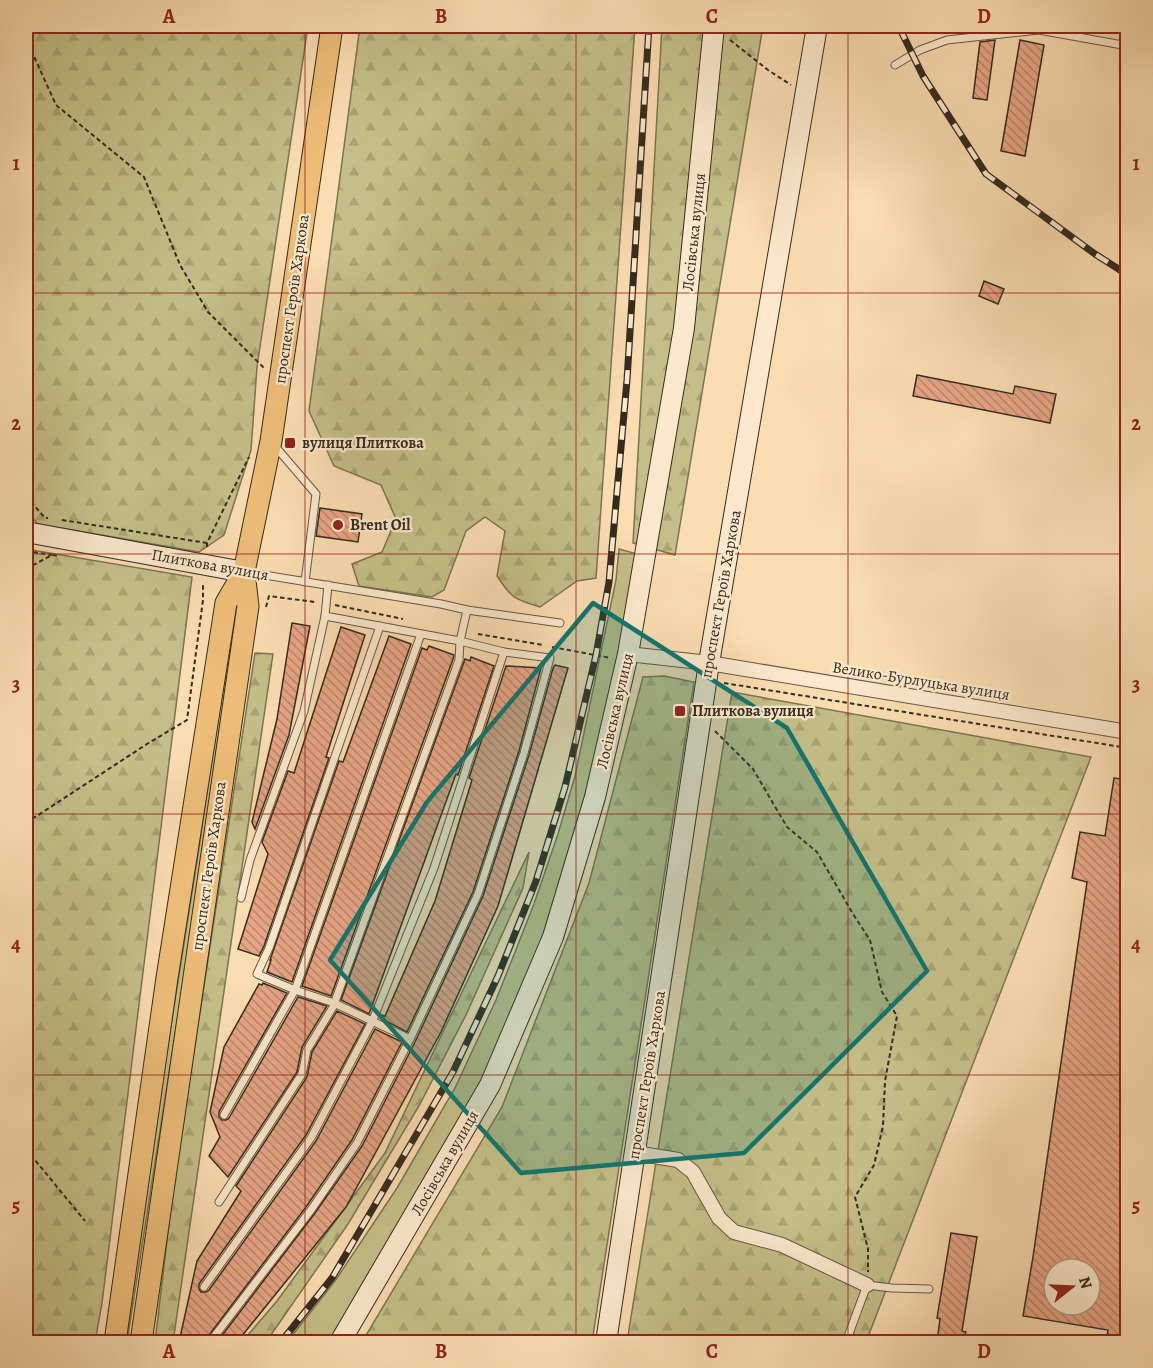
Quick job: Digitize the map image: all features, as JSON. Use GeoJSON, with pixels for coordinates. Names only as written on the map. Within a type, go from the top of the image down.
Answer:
{"type":"FeatureCollection","features":[{"type":"Feature","properties":{"kind":"main road","name":"проспект Героїв Харкова"},"geometry":{"type":"LineString","coordinates":[[141,1341],[248,606],[244,572],[271,441],[332,26]]}},
{"type":"Feature","properties":{"kind":"main road","name":"проспект Героїв Харкова"},"geometry":{"type":"LineString","coordinates":[[116,1338],[167,978],[226,603],[244,572]]}},
{"type":"Feature","properties":{"kind":"street","name":"Лосівська вулиця"},"geometry":{"type":"LineString","coordinates":[[340,1342],[490,1085],[553,937],[595,797],[628,654],[684,328],[714,26]]}},
{"type":"Feature","properties":{"kind":"street","name":"проспект Героїв Харкова"},"geometry":{"type":"LineString","coordinates":[[606,1342],[707,672],[818,26]]}},
{"type":"Feature","properties":{"kind":"street","name":"Плиткова вулиця"},"geometry":{"type":"LineString","coordinates":[[27,536],[244,572]]}},
{"type":"Feature","properties":{"kind":"street"},"geometry":{"type":"LineString","coordinates":[[628,654],[707,672]]}},
{"type":"Feature","properties":{"kind":"street","name":"Велико-Бурлуцька вулиця"},"geometry":{"type":"LineString","coordinates":[[707,672],[1128,732]]}},
{"type":"Feature","properties":{"kind":"street"},"geometry":{"type":"LineString","coordinates":[[635,1153],[678,1160],[693,1172],[719,1218],[734,1232],[782,1245],[867,1285]]}},
{"type":"Feature","properties":{"kind":"lane"},"geometry":{"type":"LineString","coordinates":[[895,65],[920,50],[947,40],[1039,30],[1128,46]]}},
{"type":"Feature","properties":{"kind":"lane"},"geometry":{"type":"LineString","coordinates":[[271,441],[316,494],[305,582]]}},
{"type":"Feature","properties":{"kind":"lane","name":"Плиткова вулиця"},"geometry":{"type":"LineString","coordinates":[[244,572],[466,610],[560,623]]}},
{"type":"Feature","properties":{"kind":"lane"},"geometry":{"type":"LineString","coordinates":[[242,898],[250,861],[304,711],[325,616],[328,585]]}},
{"type":"Feature","properties":{"kind":"lane"},"geometry":{"type":"LineString","coordinates":[[219,1202],[302,1074],[308,1050],[334,1004],[459,660],[466,610]]}},
{"type":"Feature","properties":{"kind":"lane"},"geometry":{"type":"LineString","coordinates":[[210,1342],[311,1210],[357,1143],[410,1040],[478,894],[524,753],[550,658],[504,652],[460,641],[325,616]]}},
{"type":"Feature","properties":{"kind":"lane"},"geometry":{"type":"LineString","coordinates":[[380,626],[269,948],[257,974],[334,1004],[410,1040]]}},
{"type":"Feature","properties":{"kind":"lane"},"geometry":{"type":"LineString","coordinates":[[224,1115],[295,990],[421,634]]}},
{"type":"Feature","properties":{"kind":"lane"},"geometry":{"type":"LineString","coordinates":[[204,1287],[311,1138],[372,1022],[434,868],[504,652]]}},
{"type":"Feature","properties":{"kind":"lane"},"geometry":{"type":"LineString","coordinates":[[846,1342],[867,1285],[929,1289]]}},
{"type":"Feature","properties":{"kind":"path"},"geometry":{"type":"LineString","coordinates":[[644,26],[657,26]]}},
{"type":"Feature","properties":{"kind":"path"},"geometry":{"type":"LineString","coordinates":[[714,26],[768,70],[806,95]]}},
{"type":"Feature","properties":{"kind":"path"},"geometry":{"type":"LineString","coordinates":[[26,45],[32,52],[56,105],[144,177],[180,265],[208,312],[267,372]]}},
{"type":"Feature","properties":{"kind":"path"},"geometry":{"type":"LineString","coordinates":[[26,496],[45,518],[207,543],[203,600],[187,720],[26,823]]}},
{"type":"Feature","properties":{"kind":"path"},"geometry":{"type":"LineString","coordinates":[[27,536],[52,555]]}},
{"type":"Feature","properties":{"kind":"path"},"geometry":{"type":"LineString","coordinates":[[462,631],[596,655]]}},
{"type":"Feature","properties":{"kind":"path"},"geometry":{"type":"LineString","coordinates":[[707,672],[1128,748]]}},
{"type":"Feature","properties":{"kind":"path"},"geometry":{"type":"LineString","coordinates":[[701,716],[753,769],[787,827],[817,852],[870,940],[882,992],[897,1016],[885,1081],[882,1126],[874,1165],[855,1197],[868,1249],[867,1285]]}},
{"type":"Feature","properties":{"kind":"path"},"geometry":{"type":"LineString","coordinates":[[26,1149],[85,1221]]}},
{"type":"Feature","properties":{"kind":"highlighted area"},"geometry":{"type":"Polygon","coordinates":[[[593,603],[787,728],[927,971],[744,1153],[521,1173],[330,960],[427,802],[593,603]]]}},
{"type":"Feature","properties":{"kind":"green space"},"geometry":{"type":"Polygon","coordinates":[[[26,26],[308,26],[257,367],[251,450],[224,535],[199,552],[38,524],[26,511],[26,26]]]}},
{"type":"Feature","properties":{"kind":"green space"},"geometry":{"type":"Polygon","coordinates":[[[360,26],[635,26],[596,578],[577,581],[540,607],[515,597],[497,576],[505,531],[485,517],[466,531],[444,590],[432,597],[359,586],[352,564],[382,552],[396,519],[381,485],[334,466],[309,411],[360,26]]]}},
{"type":"Feature","properties":{"kind":"green space"},"geometry":{"type":"Polygon","coordinates":[[[662,26],[763,26],[675,555],[633,543],[662,26]]]}},
{"type":"Feature","properties":{"kind":"green space"},"geometry":{"type":"Polygon","coordinates":[[[26,549],[192,577],[102,1303],[95,1342],[26,1342],[26,549]]]}},
{"type":"Feature","properties":{"kind":"green space"},"geometry":{"type":"Polygon","coordinates":[[[619,549],[637,554],[628,632],[577,845],[501,1051],[336,1342],[287,1342],[335,1281],[397,1188],[455,1088],[496,1000],[534,904],[575,776],[616,580],[619,549]]]}},
{"type":"Feature","properties":{"kind":"green space"},"geometry":{"type":"Polygon","coordinates":[[[233,611],[238,612],[203,856],[127,1342],[121,1342],[198,855],[233,611]]]}},
{"type":"Feature","properties":{"kind":"green space"},"geometry":{"type":"Polygon","coordinates":[[[255,653],[273,654],[173,1342],[155,1342],[174,1182],[255,653]]]}},
{"type":"Feature","properties":{"kind":"green space"},"geometry":{"type":"Polygon","coordinates":[[[664,676],[694,682],[592,1342],[362,1342],[502,1107],[589,883],[643,677],[664,676]]]}},
{"type":"Feature","properties":{"kind":"green space"},"geometry":{"type":"Polygon","coordinates":[[[732,692],[1091,757],[866,1342],[627,1342],[732,692]]]}},
{"type":"Feature","properties":{"kind":"green space"},"geometry":{"type":"Polygon","coordinates":[[[529,852],[523,888],[466,1015],[419,1106],[348,1224],[266,1342],[242,1342],[277,1301],[385,1153],[529,852]]]}},
{"type":"Feature","properties":{"kind":"building"},"geometry":{"type":"Polygon","coordinates":[[[995,40],[987,100],[973,98],[980,42],[995,40]]]}},
{"type":"Feature","properties":{"kind":"building"},"geometry":{"type":"Polygon","coordinates":[[[1020,40],[1044,45],[1025,156],[1001,151],[1020,40]]]}},
{"type":"Feature","properties":{"kind":"building"},"geometry":{"type":"Polygon","coordinates":[[[984,281],[1004,289],[998,304],[979,296],[984,281]]]}},
{"type":"Feature","properties":{"kind":"building"},"geometry":{"type":"Polygon","coordinates":[[[917,375],[1013,394],[1015,386],[1056,394],[1050,423],[913,396],[917,375]]]}},
{"type":"Feature","properties":{"kind":"building","name":"Brent Oil"},"geometry":{"type":"Polygon","coordinates":[[[320,508],[362,514],[358,542],[316,536],[320,508]]]}},
{"type":"Feature","properties":{"kind":"building"},"geometry":{"type":"Polygon","coordinates":[[[292,623],[310,626],[289,735],[255,829],[252,822],[277,719],[292,623]]]}},
{"type":"Feature","properties":{"kind":"building"},"geometry":{"type":"Polygon","coordinates":[[[341,627],[365,635],[326,757],[329,758],[259,956],[238,949],[268,854],[262,842],[288,771],[294,773],[341,627]]]}},
{"type":"Feature","properties":{"kind":"building"},"geometry":{"type":"Polygon","coordinates":[[[389,636],[411,644],[292,982],[267,972],[270,960],[339,761],[343,762],[389,636]]]}},
{"type":"Feature","properties":{"kind":"building"},"geometry":{"type":"Polygon","coordinates":[[[429,646],[454,655],[453,659],[331,996],[302,986],[422,648],[427,650],[429,646]]]}},
{"type":"Feature","properties":{"kind":"building"},"geometry":{"type":"Polygon","coordinates":[[[471,657],[494,666],[458,775],[456,774],[369,1014],[341,1000],[465,659],[470,661],[471,657]]]}},
{"type":"Feature","properties":{"kind":"building"},"geometry":{"type":"Polygon","coordinates":[[[555,665],[568,668],[498,906],[441,1032],[346,1207],[237,1342],[217,1342],[315,1213],[362,1146],[415,1042],[483,896],[529,755],[555,665]]]}},
{"type":"Feature","properties":{"kind":"building"},"geometry":{"type":"Polygon","coordinates":[[[506,666],[541,668],[519,751],[473,892],[407,1032],[380,1018],[381,1015],[385,1016],[435,901],[472,780],[469,778],[506,666]]]}},
{"type":"Feature","properties":{"kind":"building"},"geometry":{"type":"Polygon","coordinates":[[[1114,778],[1128,780],[1128,1342],[1106,1342],[1108,1330],[1023,1316],[1087,882],[1072,878],[1080,832],[1105,836],[1114,778]]]}},
{"type":"Feature","properties":{"kind":"building"},"geometry":{"type":"Polygon","coordinates":[[[263,983],[287,993],[219,1112],[222,1120],[229,1118],[298,997],[327,1006],[302,1047],[297,1072],[228,1177],[209,1156],[220,1137],[210,1112],[224,1047],[259,984],[263,983]]]}},
{"type":"Feature","properties":{"kind":"building"},"geometry":{"type":"Polygon","coordinates":[[[337,1011],[365,1024],[306,1135],[199,1284],[201,1292],[209,1290],[316,1141],[375,1029],[402,1042],[352,1140],[306,1207],[205,1342],[179,1342],[197,1261],[241,1191],[236,1186],[307,1077],[312,1052],[337,1011]]]}},
{"type":"Feature","properties":{"kind":"building"},"geometry":{"type":"Polygon","coordinates":[[[951,1233],[977,1237],[962,1331],[966,1332],[964,1342],[937,1342],[940,1319],[937,1318],[951,1233]]]}},
{"type":"Feature","properties":{"kind":"railway"},"geometry":{"type":"LineString","coordinates":[[281,1342],[332,1278],[453,1072],[498,976],[536,881],[565,787],[596,655],[609,582],[627,380],[649,26]]}},
{"type":"Feature","properties":{"kind":"railway"},"geometry":{"type":"LineString","coordinates":[[901,26],[902,33],[923,76],[986,174],[1095,254],[1128,275]]}},
{"type":"Feature","properties":{"kind":"place","name":"вулиця Плиткова"},"geometry":{"type":"Point","coordinates":[290,443]}},
{"type":"Feature","properties":{"kind":"place","name":"Brent Oil"},"geometry":{"type":"Point","coordinates":[338,525]}},
{"type":"Feature","properties":{"kind":"place","name":"Плиткова вулиця"},"geometry":{"type":"Point","coordinates":[680,711]}}]}
